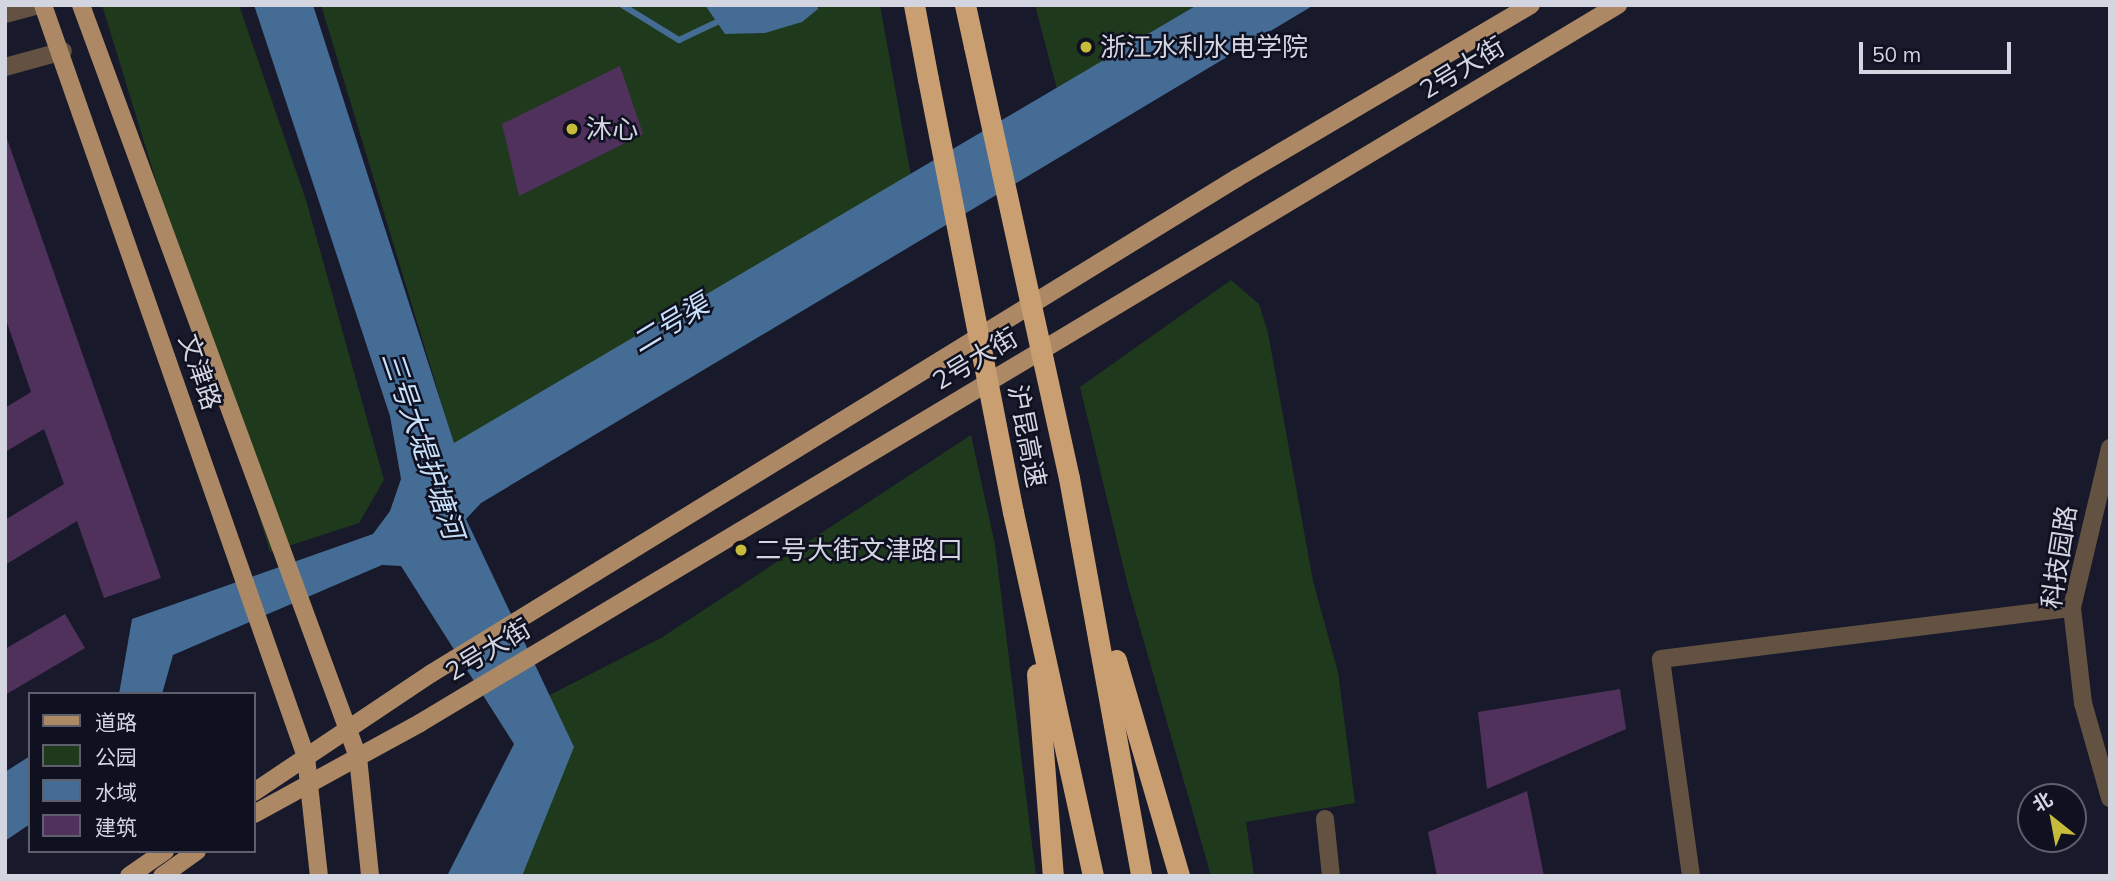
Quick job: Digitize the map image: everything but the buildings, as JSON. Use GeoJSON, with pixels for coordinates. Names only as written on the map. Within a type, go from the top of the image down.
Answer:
{"type":"FeatureCollection","features":[{"type":"Feature","properties":{"kind":"highway","name":"沪昆高速"},"geometry":{"type":"LineString","coordinates":[[914,5],[1031,603],[1093,876]]}},
{"type":"Feature","properties":{"kind":"highway","name":"沪昆高速"},"geometry":{"type":"LineString","coordinates":[[965,5],[1087,561],[1140,876]]}},
{"type":"Feature","properties":{"kind":"highway"},"geometry":{"type":"LineString","coordinates":[[1087,561],[1180,876]]}},
{"type":"Feature","properties":{"kind":"highway"},"geometry":{"type":"LineString","coordinates":[[1031,603],[1053,876]]}},
{"type":"Feature","properties":{"kind":"main road","name":"文津路"},"geometry":{"type":"LineString","coordinates":[[40,5],[62,51],[259,631],[306,757],[319,876]]}},
{"type":"Feature","properties":{"kind":"main road","name":"文津路"},"geometry":{"type":"LineString","coordinates":[[81,5],[284,559],[343,728],[358,757]]}},
{"type":"Feature","properties":{"kind":"main road","name":"2号大街"},"geometry":{"type":"LineString","coordinates":[[256,791],[343,728],[432,673],[1237,178],[1531,5]]}},
{"type":"Feature","properties":{"kind":"main road","name":"2号大街"},"geometry":{"type":"LineString","coordinates":[[256,813],[454,702],[1618,5]]}},
{"type":"Feature","properties":{"kind":"main road"},"geometry":{"type":"LineString","coordinates":[[358,757],[370,876]]}},
{"type":"Feature","properties":{"kind":"main road"},"geometry":{"type":"LineString","coordinates":[[129,876],[162,853]]}},
{"type":"Feature","properties":{"kind":"main road"},"geometry":{"type":"LineString","coordinates":[[162,876],[194,853]]}},
{"type":"Feature","properties":{"kind":"street"},"geometry":{"type":"LineString","coordinates":[[5,14],[40,5]]}},
{"type":"Feature","properties":{"kind":"street"},"geometry":{"type":"LineString","coordinates":[[5,67],[62,51]]}},
{"type":"Feature","properties":{"kind":"street","name":"科技园路"},"geometry":{"type":"LineString","coordinates":[[2110,448],[2072,607],[2083,703],[2110,799]]}},
{"type":"Feature","properties":{"kind":"street"},"geometry":{"type":"LineString","coordinates":[[1691,876],[1661,659],[2072,607]]}},
{"type":"Feature","properties":{"kind":"street"},"geometry":{"type":"LineString","coordinates":[[1325,819],[1331,876]]}},
{"type":"Feature","properties":{"kind":"green space"},"geometry":{"type":"Polygon","coordinates":[[[102,5],[239,5],[306,200],[384,480],[359,523],[270,552],[102,5]]]}},
{"type":"Feature","properties":{"kind":"green space"},"geometry":{"type":"Polygon","coordinates":[[[321,5],[880,5],[911,176],[454,444],[321,5]]]}},
{"type":"Feature","properties":{"kind":"green space","name":"浙江水利水电学院"},"geometry":{"type":"Polygon","coordinates":[[[1035,5],[1197,5],[1057,89],[1035,5]]]}},
{"type":"Feature","properties":{"kind":"green space"},"geometry":{"type":"Polygon","coordinates":[[[1231,280],[1259,304],[1268,333],[1313,581],[1338,672],[1355,803],[1246,822],[1254,876],[1211,876],[1128,586],[1080,387],[1231,280]]]}},
{"type":"Feature","properties":{"kind":"green space"},"geometry":{"type":"Polygon","coordinates":[[[971,435],[995,545],[1036,876],[474,876],[538,701],[661,638],[971,435]]]}},
{"type":"Feature","properties":{"kind":"water"},"geometry":{"type":"Polygon","coordinates":[[[254,5],[313,5],[454,443],[1197,5],[1314,5],[481,503],[466,519],[574,747],[522,876],[447,876],[514,744],[401,566],[382,565],[173,655],[163,692],[119,692],[132,619],[373,534],[390,511],[401,479],[390,416],[254,5]]]}},
{"type":"Feature","properties":{"kind":"water"},"geometry":{"type":"Polygon","coordinates":[[[705,5],[817,5],[818,9],[802,22],[765,33],[725,34],[705,5]]]}},
{"type":"Feature","properties":{"kind":"water"},"geometry":{"type":"Polygon","coordinates":[[[28,757],[28,825],[5,841],[5,772],[28,757]]]}},
{"type":"Feature","properties":{"kind":"waterway"},"geometry":{"type":"LineString","coordinates":[[622,5],[679,40],[717,22]]}},
{"type":"Feature","properties":{"kind":"place","name":"浙江水利水电学院"},"geometry":{"type":"Point","coordinates":[1086,47]}},
{"type":"Feature","properties":{"kind":"place","name":"沐心"},"geometry":{"type":"Point","coordinates":[572,129]}},
{"type":"Feature","properties":{"kind":"place","name":"二号大街文津路口"},"geometry":{"type":"Point","coordinates":[741,550]}},
{"type":"Feature","properties":{"kind":"water label","name":"二号渠"},"geometry":{"type":"Point","coordinates":[670,323]}},
{"type":"Feature","properties":{"kind":"water label","name":"三号大堤护塘河"},"geometry":{"type":"Point","coordinates":[423,445]}}]}
